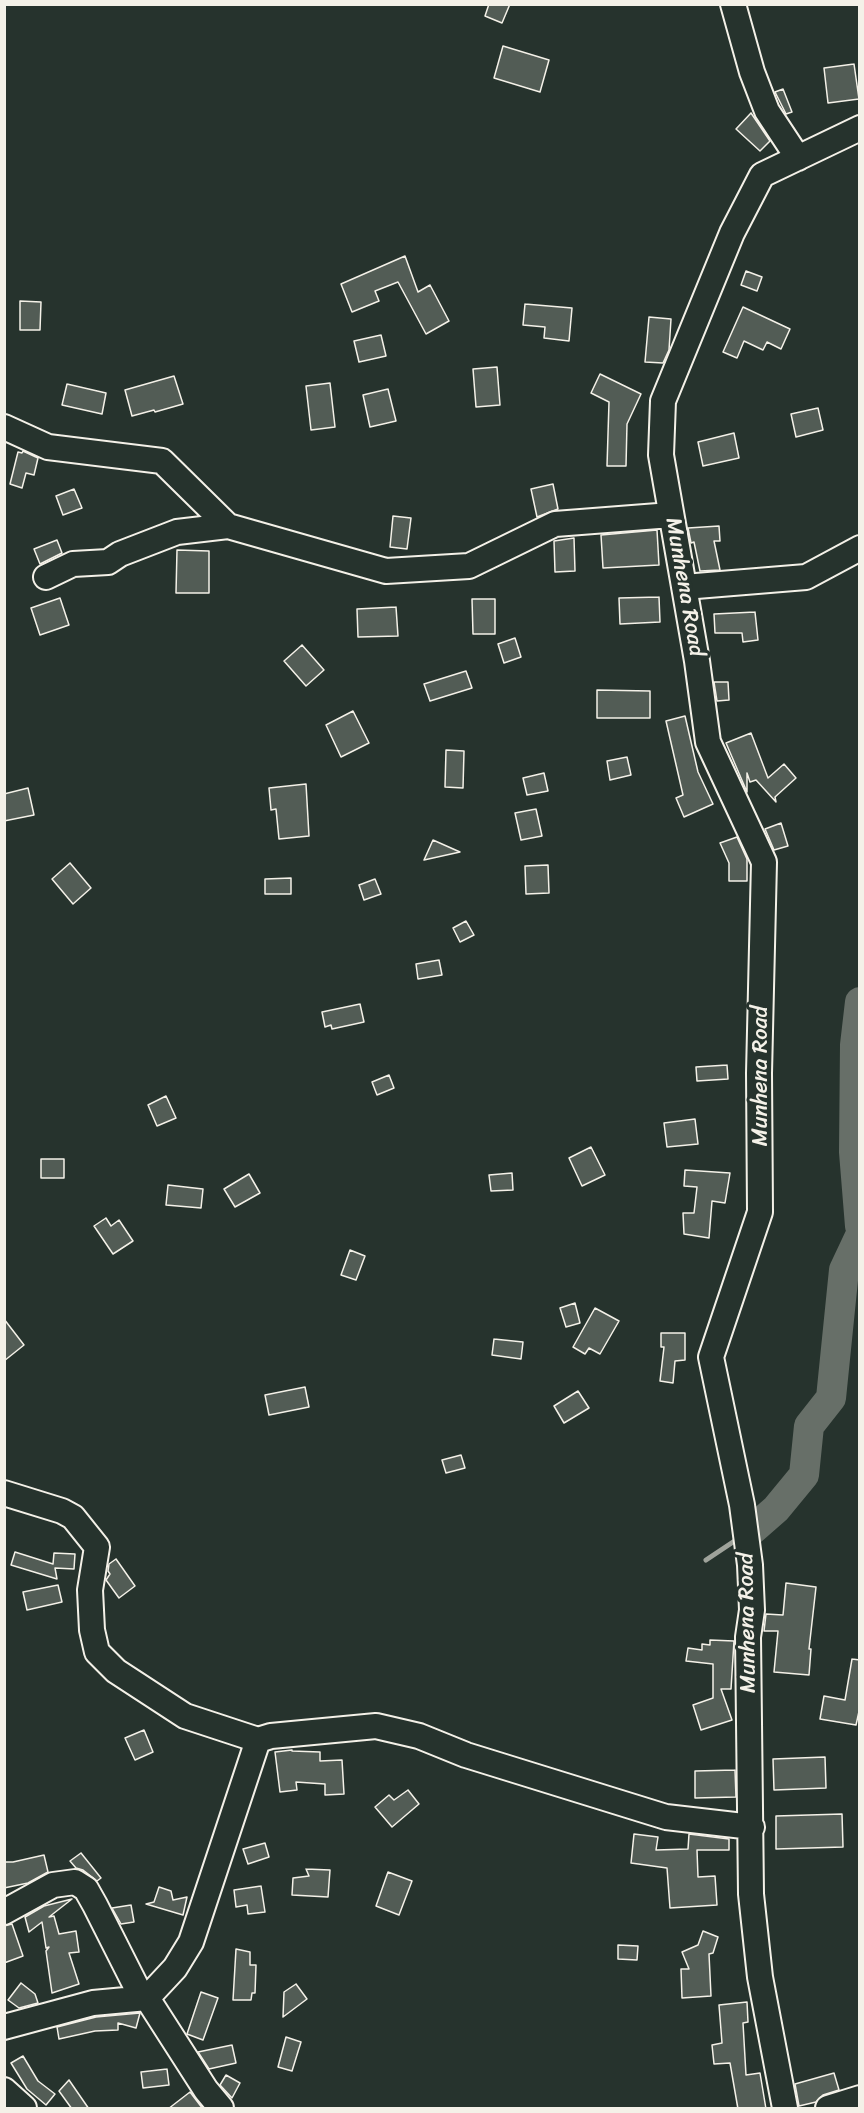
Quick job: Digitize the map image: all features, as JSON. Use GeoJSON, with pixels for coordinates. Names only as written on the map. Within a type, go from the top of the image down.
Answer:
{"type":"FeatureCollection","features":[{"type":"Feature","properties":{"kind":"street"},"geometry":{"type":"LineString","coordinates":[[733,4],[752,72],[767,111],[798,158]]}},
{"type":"Feature","properties":{"kind":"street","name":"Munhena Road"},"geometry":{"type":"LineString","coordinates":[[785,2109],[760,1977],[752,1894],[748,1637],[752,1610],[750,1565],[742,1505],[711,1357],[760,1212],[759,1073],[764,862],[708,742],[661,455],[663,401],[732,233],[762,175],[860,128]]}},
{"type":"Feature","properties":{"kind":"street"},"geometry":{"type":"LineString","coordinates":[[4,427],[48,447],[162,461],[228,526]]}},
{"type":"Feature","properties":{"kind":"street"},"geometry":{"type":"LineString","coordinates":[[46,577],[73,564],[108,562],[120,554],[177,532],[228,526],[386,571],[469,566],[555,524],[671,515]]}},
{"type":"Feature","properties":{"kind":"street"},"geometry":{"type":"LineString","coordinates":[[684,587],[806,577],[860,548]]}},
{"type":"Feature","properties":{"kind":"street"},"geometry":{"type":"LineString","coordinates":[[4,1493],[62,1510],[73,1517],[97,1547],[90,1590],[92,1630],[97,1653],[116,1671],[185,1716],[258,1740],[270,1736],[376,1726],[419,1736],[466,1755],[666,1817],[752,1827]]}},
{"type":"Feature","properties":{"kind":"street"},"geometry":{"type":"LineString","coordinates":[[4,2027],[93,2003],[145,1998],[175,1968],[191,1942],[258,1740]]}},
{"type":"Feature","properties":{"kind":"street"},"geometry":{"type":"LineString","coordinates":[[4,1912],[53,1884],[75,1882],[86,1889],[145,1998],[221,2109]]}},
{"type":"Feature","properties":{"kind":"street"},"geometry":{"type":"LineString","coordinates":[[4,2090],[24,2109]]}},
{"type":"Feature","properties":{"kind":"street"},"geometry":{"type":"LineString","coordinates":[[828,2109],[860,2098]]}},
{"type":"Feature","properties":{"kind":"building"},"geometry":{"type":"Polygon","coordinates":[[[489,4],[510,4],[502,23],[485,16],[489,4]]]}},
{"type":"Feature","properties":{"kind":"building"},"geometry":{"type":"Polygon","coordinates":[[[503,46],[549,60],[540,92],[494,78],[503,46]]]}},
{"type":"Feature","properties":{"kind":"building"},"geometry":{"type":"Polygon","coordinates":[[[854,64],[859,99],[828,103],[824,68],[854,64]]]}},
{"type":"Feature","properties":{"kind":"building"},"geometry":{"type":"Polygon","coordinates":[[[783,89],[792,112],[786,114],[775,92],[783,89]]]}},
{"type":"Feature","properties":{"kind":"building"},"geometry":{"type":"Polygon","coordinates":[[[751,113],[770,141],[760,151],[736,129],[751,113]]]}},
{"type":"Feature","properties":{"kind":"building"},"geometry":{"type":"Polygon","coordinates":[[[405,256],[418,292],[430,285],[449,321],[426,334],[398,282],[375,291],[379,301],[352,312],[341,284],[405,256]]]}},
{"type":"Feature","properties":{"kind":"building"},"geometry":{"type":"Polygon","coordinates":[[[746,271],[762,277],[757,291],[741,285],[746,271]]]}},
{"type":"Feature","properties":{"kind":"building"},"geometry":{"type":"Polygon","coordinates":[[[20,301],[41,302],[40,330],[20,330],[20,301]]]}},
{"type":"Feature","properties":{"kind":"building"},"geometry":{"type":"Polygon","coordinates":[[[525,304],[572,308],[569,341],[544,338],[545,327],[523,325],[525,304]]]}},
{"type":"Feature","properties":{"kind":"building"},"geometry":{"type":"Polygon","coordinates":[[[743,307],[790,329],[781,349],[767,342],[763,350],[744,341],[737,358],[723,352],[743,307]]]}},
{"type":"Feature","properties":{"kind":"building"},"geometry":{"type":"Polygon","coordinates":[[[649,317],[671,319],[669,350],[663,363],[645,362],[649,317]]]}},
{"type":"Feature","properties":{"kind":"building"},"geometry":{"type":"Polygon","coordinates":[[[381,335],[386,356],[359,362],[354,341],[381,335]]]}},
{"type":"Feature","properties":{"kind":"building"},"geometry":{"type":"Polygon","coordinates":[[[497,367],[500,405],[476,407],[473,369],[497,367]]]}},
{"type":"Feature","properties":{"kind":"building"},"geometry":{"type":"Polygon","coordinates":[[[600,374],[641,394],[627,424],[626,466],[607,466],[609,402],[591,393],[600,374]]]}},
{"type":"Feature","properties":{"kind":"building"},"geometry":{"type":"Polygon","coordinates":[[[174,376],[183,404],[132,416],[125,390],[174,376]]]}},
{"type":"Feature","properties":{"kind":"building"},"geometry":{"type":"Polygon","coordinates":[[[330,383],[335,427],[311,430],[306,386],[330,383]]]}},
{"type":"Feature","properties":{"kind":"building"},"geometry":{"type":"Polygon","coordinates":[[[67,384],[106,393],[102,414],[62,405],[67,384]]]}},
{"type":"Feature","properties":{"kind":"building"},"geometry":{"type":"Polygon","coordinates":[[[388,389],[396,421],[370,427],[363,395],[388,389]]]}},
{"type":"Feature","properties":{"kind":"building"},"geometry":{"type":"Polygon","coordinates":[[[818,408],[823,430],[796,437],[791,414],[818,408]]]}},
{"type":"Feature","properties":{"kind":"building"},"geometry":{"type":"Polygon","coordinates":[[[734,433],[739,458],[703,466],[698,442],[734,433]]]}},
{"type":"Feature","properties":{"kind":"building"},"geometry":{"type":"Polygon","coordinates":[[[23,451],[38,458],[34,475],[26,473],[22,488],[10,484],[18,452],[23,451]]]}},
{"type":"Feature","properties":{"kind":"building"},"geometry":{"type":"Polygon","coordinates":[[[553,484],[558,509],[537,517],[531,489],[553,484]]]}},
{"type":"Feature","properties":{"kind":"building"},"geometry":{"type":"Polygon","coordinates":[[[74,489],[82,508],[63,515],[56,496],[74,489]]]}},
{"type":"Feature","properties":{"kind":"building"},"geometry":{"type":"Polygon","coordinates":[[[393,516],[411,518],[407,549],[390,547],[393,516]]]}},
{"type":"Feature","properties":{"kind":"building"},"geometry":{"type":"Polygon","coordinates":[[[719,526],[720,541],[714,541],[720,570],[700,571],[694,542],[691,543],[688,528],[719,526]]]}},
{"type":"Feature","properties":{"kind":"building"},"geometry":{"type":"Polygon","coordinates":[[[657,530],[659,565],[603,568],[601,535],[657,530]]]}},
{"type":"Feature","properties":{"kind":"building"},"geometry":{"type":"Polygon","coordinates":[[[574,538],[575,571],[555,572],[554,541],[574,538]]]}},
{"type":"Feature","properties":{"kind":"building"},"geometry":{"type":"Polygon","coordinates":[[[57,540],[62,553],[40,564],[34,549],[57,540]]]}},
{"type":"Feature","properties":{"kind":"building"},"geometry":{"type":"Polygon","coordinates":[[[177,550],[209,551],[209,593],[176,593],[177,550]]]}},
{"type":"Feature","properties":{"kind":"building"},"geometry":{"type":"Polygon","coordinates":[[[659,597],[660,622],[620,624],[619,598],[659,597]]]}},
{"type":"Feature","properties":{"kind":"building"},"geometry":{"type":"Polygon","coordinates":[[[60,598],[69,625],[40,635],[31,608],[60,598]]]}},
{"type":"Feature","properties":{"kind":"building"},"geometry":{"type":"Polygon","coordinates":[[[472,599],[495,599],[495,634],[473,634],[472,599]]]}},
{"type":"Feature","properties":{"kind":"building"},"geometry":{"type":"Polygon","coordinates":[[[396,607],[398,636],[358,637],[357,609],[396,607]]]}},
{"type":"Feature","properties":{"kind":"building"},"geometry":{"type":"Polygon","coordinates":[[[755,612],[758,640],[743,642],[742,633],[715,633],[714,614],[755,612]]]}},
{"type":"Feature","properties":{"kind":"building"},"geometry":{"type":"Polygon","coordinates":[[[515,638],[521,657],[504,663],[498,644],[515,638]]]}},
{"type":"Feature","properties":{"kind":"building"},"geometry":{"type":"Polygon","coordinates":[[[302,645],[324,670],[306,686],[284,661],[302,645]]]}},
{"type":"Feature","properties":{"kind":"building"},"geometry":{"type":"Polygon","coordinates":[[[466,671],[472,688],[430,701],[424,684],[466,671]]]}},
{"type":"Feature","properties":{"kind":"building"},"geometry":{"type":"Polygon","coordinates":[[[714,682],[728,682],[729,700],[717,701],[714,682]]]}},
{"type":"Feature","properties":{"kind":"building"},"geometry":{"type":"Polygon","coordinates":[[[597,690],[650,691],[650,718],[597,718],[597,690]]]}},
{"type":"Feature","properties":{"kind":"building"},"geometry":{"type":"Polygon","coordinates":[[[353,711],[369,743],[341,757],[326,725],[353,711]]]}},
{"type":"Feature","properties":{"kind":"building"},"geometry":{"type":"Polygon","coordinates":[[[685,716],[698,772],[713,804],[684,817],[676,798],[683,795],[666,721],[685,716]]]}},
{"type":"Feature","properties":{"kind":"building"},"geometry":{"type":"Polygon","coordinates":[[[751,733],[768,778],[784,764],[796,778],[775,797],[776,802],[756,780],[750,782],[747,773],[747,792],[726,743],[751,733]]]}},
{"type":"Feature","properties":{"kind":"building"},"geometry":{"type":"Polygon","coordinates":[[[446,750],[464,751],[463,788],[445,787],[446,750]]]}},
{"type":"Feature","properties":{"kind":"building"},"geometry":{"type":"Polygon","coordinates":[[[627,757],[631,775],[610,780],[607,761],[627,757]]]}},
{"type":"Feature","properties":{"kind":"building"},"geometry":{"type":"Polygon","coordinates":[[[544,773],[548,791],[527,795],[523,778],[544,773]]]}},
{"type":"Feature","properties":{"kind":"building"},"geometry":{"type":"Polygon","coordinates":[[[306,784],[309,836],[279,839],[276,809],[271,810],[269,788],[306,784]]]}},
{"type":"Feature","properties":{"kind":"building"},"geometry":{"type":"Polygon","coordinates":[[[28,788],[34,815],[4,821],[4,794],[28,788]]]}},
{"type":"Feature","properties":{"kind":"building"},"geometry":{"type":"Polygon","coordinates":[[[536,809],[542,836],[521,840],[515,813],[536,809]]]}},
{"type":"Feature","properties":{"kind":"building"},"geometry":{"type":"Polygon","coordinates":[[[781,823],[788,846],[774,850],[765,829],[781,823]]]}},
{"type":"Feature","properties":{"kind":"building"},"geometry":{"type":"Polygon","coordinates":[[[737,837],[747,859],[747,881],[729,881],[729,863],[720,843],[737,837]]]}},
{"type":"Feature","properties":{"kind":"building"},"geometry":{"type":"Polygon","coordinates":[[[433,840],[460,852],[424,860],[433,840]]]}},
{"type":"Feature","properties":{"kind":"building"},"geometry":{"type":"Polygon","coordinates":[[[70,863],[91,888],[73,904],[52,879],[70,863]]]}},
{"type":"Feature","properties":{"kind":"building"},"geometry":{"type":"Polygon","coordinates":[[[548,865],[549,893],[526,894],[525,866],[548,865]]]}},
{"type":"Feature","properties":{"kind":"building"},"geometry":{"type":"Polygon","coordinates":[[[291,878],[291,894],[265,894],[265,879],[291,878]]]}},
{"type":"Feature","properties":{"kind":"building"},"geometry":{"type":"Polygon","coordinates":[[[375,879],[381,894],[364,900],[359,885],[375,879]]]}},
{"type":"Feature","properties":{"kind":"building"},"geometry":{"type":"Polygon","coordinates":[[[466,921],[474,935],[460,942],[453,928],[466,921]]]}},
{"type":"Feature","properties":{"kind":"building"},"geometry":{"type":"Polygon","coordinates":[[[439,960],[442,975],[418,979],[416,964],[439,960]]]}},
{"type":"Feature","properties":{"kind":"building"},"geometry":{"type":"Polygon","coordinates":[[[360,1004],[364,1022],[332,1029],[331,1025],[325,1027],[322,1012],[360,1004]]]}},
{"type":"Feature","properties":{"kind":"building"},"geometry":{"type":"Polygon","coordinates":[[[727,1065],[728,1079],[697,1081],[696,1067],[727,1065]]]}},
{"type":"Feature","properties":{"kind":"building"},"geometry":{"type":"Polygon","coordinates":[[[389,1075],[394,1088],[377,1095],[372,1082],[389,1075]]]}},
{"type":"Feature","properties":{"kind":"building"},"geometry":{"type":"Polygon","coordinates":[[[166,1096],[176,1118],[157,1126],[148,1105],[166,1096]]]}},
{"type":"Feature","properties":{"kind":"building"},"geometry":{"type":"Polygon","coordinates":[[[695,1119],[698,1144],[667,1147],[664,1123],[695,1119]]]}},
{"type":"Feature","properties":{"kind":"building"},"geometry":{"type":"Polygon","coordinates":[[[591,1147],[605,1175],[582,1186],[569,1158],[591,1147]]]}},
{"type":"Feature","properties":{"kind":"building"},"geometry":{"type":"Polygon","coordinates":[[[41,1159],[64,1159],[64,1178],[41,1178],[41,1159]]]}},
{"type":"Feature","properties":{"kind":"building"},"geometry":{"type":"Polygon","coordinates":[[[685,1170],[730,1173],[725,1203],[712,1201],[709,1238],[684,1234],[683,1213],[694,1213],[697,1187],[684,1186],[685,1170]]]}},
{"type":"Feature","properties":{"kind":"building"},"geometry":{"type":"Polygon","coordinates":[[[512,1173],[513,1190],[491,1191],[489,1175],[512,1173]]]}},
{"type":"Feature","properties":{"kind":"building"},"geometry":{"type":"Polygon","coordinates":[[[249,1174],[260,1193],[235,1207],[224,1189],[249,1174]]]}},
{"type":"Feature","properties":{"kind":"building"},"geometry":{"type":"Polygon","coordinates":[[[168,1185],[203,1189],[201,1208],[166,1205],[168,1185]]]}},
{"type":"Feature","properties":{"kind":"building"},"geometry":{"type":"Polygon","coordinates":[[[106,1218],[111,1226],[119,1220],[133,1241],[113,1254],[94,1226],[106,1218]]]}},
{"type":"Feature","properties":{"kind":"building"},"geometry":{"type":"Polygon","coordinates":[[[350,1250],[365,1256],[356,1280],[341,1275],[350,1250]]]}},
{"type":"Feature","properties":{"kind":"building"},"geometry":{"type":"Polygon","coordinates":[[[575,1303],[580,1323],[566,1327],[560,1308],[575,1303]]]}},
{"type":"Feature","properties":{"kind":"building"},"geometry":{"type":"Polygon","coordinates":[[[595,1308],[619,1321],[600,1354],[589,1348],[585,1354],[573,1347],[595,1308]]]}},
{"type":"Feature","properties":{"kind":"building"},"geometry":{"type":"Polygon","coordinates":[[[4,1319],[24,1345],[4,1361],[4,1319]]]}},
{"type":"Feature","properties":{"kind":"building"},"geometry":{"type":"Polygon","coordinates":[[[661,1333],[685,1333],[685,1360],[675,1361],[673,1383],[660,1381],[664,1347],[661,1347],[661,1333]]]}},
{"type":"Feature","properties":{"kind":"building"},"geometry":{"type":"Polygon","coordinates":[[[494,1339],[523,1342],[521,1359],[492,1355],[494,1339]]]}},
{"type":"Feature","properties":{"kind":"building"},"geometry":{"type":"Polygon","coordinates":[[[305,1387],[309,1407],[269,1415],[265,1395],[305,1387]]]}},
{"type":"Feature","properties":{"kind":"building"},"geometry":{"type":"Polygon","coordinates":[[[578,1391],[589,1408],[564,1423],[554,1406],[578,1391]]]}},
{"type":"Feature","properties":{"kind":"building"},"geometry":{"type":"Polygon","coordinates":[[[461,1455],[465,1468],[446,1473],[442,1460],[461,1455]]]}},
{"type":"Feature","properties":{"kind":"building"},"geometry":{"type":"Polygon","coordinates":[[[15,1552],[53,1564],[54,1553],[75,1554],[74,1569],[55,1568],[57,1579],[11,1565],[15,1552]]]}},
{"type":"Feature","properties":{"kind":"building"},"geometry":{"type":"Polygon","coordinates":[[[116,1559],[135,1586],[119,1598],[106,1580],[110,1574],[109,1564],[116,1559]]]}},
{"type":"Feature","properties":{"kind":"building"},"geometry":{"type":"Polygon","coordinates":[[[786,1583],[816,1587],[809,1649],[811,1649],[809,1675],[774,1672],[778,1631],[764,1631],[766,1614],[783,1615],[786,1583]]]}},
{"type":"Feature","properties":{"kind":"building"},"geometry":{"type":"Polygon","coordinates":[[[58,1585],[62,1602],[27,1610],[23,1592],[58,1585]]]}},
{"type":"Feature","properties":{"kind":"building"},"geometry":{"type":"Polygon","coordinates":[[[710,1640],[734,1641],[731,1689],[721,1689],[732,1720],[701,1730],[693,1705],[713,1698],[713,1664],[686,1661],[688,1648],[702,1650],[702,1644],[710,1645],[710,1640]]]}},
{"type":"Feature","properties":{"kind":"building"},"geometry":{"type":"Polygon","coordinates":[[[852,1659],[860,1660],[860,1707],[856,1725],[820,1719],[824,1696],[845,1700],[852,1659]]]}},
{"type":"Feature","properties":{"kind":"building"},"geometry":{"type":"Polygon","coordinates":[[[144,1730],[153,1752],[135,1760],[125,1738],[144,1730]]]}},
{"type":"Feature","properties":{"kind":"building"},"geometry":{"type":"Polygon","coordinates":[[[292,1750],[320,1752],[320,1761],[342,1760],[344,1794],[325,1795],[325,1784],[296,1782],[297,1790],[280,1792],[275,1752],[292,1750]]]}},
{"type":"Feature","properties":{"kind":"building"},"geometry":{"type":"Polygon","coordinates":[[[825,1757],[826,1788],[774,1790],[773,1759],[825,1757]]]}},
{"type":"Feature","properties":{"kind":"building"},"geometry":{"type":"Polygon","coordinates":[[[735,1770],[736,1797],[695,1798],[695,1771],[735,1770]]]}},
{"type":"Feature","properties":{"kind":"building"},"geometry":{"type":"Polygon","coordinates":[[[408,1790],[419,1804],[392,1827],[375,1807],[389,1795],[394,1800],[408,1790]]]}},
{"type":"Feature","properties":{"kind":"building"},"geometry":{"type":"Polygon","coordinates":[[[842,1814],[843,1847],[776,1849],[776,1816],[842,1814]]]}},
{"type":"Feature","properties":{"kind":"building"},"geometry":{"type":"Polygon","coordinates":[[[634,1834],[658,1837],[656,1850],[688,1849],[689,1834],[729,1839],[729,1850],[697,1850],[698,1877],[715,1876],[717,1905],[670,1908],[667,1868],[631,1863],[634,1834]]]}},
{"type":"Feature","properties":{"kind":"building"},"geometry":{"type":"Polygon","coordinates":[[[265,1843],[269,1857],[248,1864],[243,1849],[265,1843]]]}},
{"type":"Feature","properties":{"kind":"building"},"geometry":{"type":"Polygon","coordinates":[[[81,1853],[101,1878],[97,1881],[83,1870],[76,1868],[70,1861],[81,1853]]]}},
{"type":"Feature","properties":{"kind":"building"},"geometry":{"type":"Polygon","coordinates":[[[44,1855],[48,1872],[28,1883],[4,1888],[4,1862],[44,1855]]]}},
{"type":"Feature","properties":{"kind":"building"},"geometry":{"type":"Polygon","coordinates":[[[306,1869],[330,1870],[328,1897],[292,1895],[293,1878],[309,1876],[306,1869]]]}},
{"type":"Feature","properties":{"kind":"building"},"geometry":{"type":"Polygon","coordinates":[[[388,1872],[412,1881],[399,1915],[376,1906],[388,1872]]]}},
{"type":"Feature","properties":{"kind":"building"},"geometry":{"type":"Polygon","coordinates":[[[261,1886],[265,1912],[248,1914],[247,1905],[236,1907],[234,1890],[261,1886]]]}},
{"type":"Feature","properties":{"kind":"building"},"geometry":{"type":"Polygon","coordinates":[[[159,1887],[171,1891],[173,1900],[187,1897],[183,1915],[146,1904],[154,1902],[159,1887]]]}},
{"type":"Feature","properties":{"kind":"building"},"geometry":{"type":"Polygon","coordinates":[[[72,1899],[49,1917],[54,1916],[59,1934],[76,1931],[79,1952],[69,1953],[79,1984],[52,1993],[46,1951],[49,1947],[46,1948],[42,1922],[29,1932],[25,1917],[44,1906],[72,1899]]]}},
{"type":"Feature","properties":{"kind":"building"},"geometry":{"type":"Polygon","coordinates":[[[131,1905],[134,1922],[121,1924],[112,1908],[131,1905]]]}},
{"type":"Feature","properties":{"kind":"building"},"geometry":{"type":"Polygon","coordinates":[[[12,1924],[23,1956],[4,1963],[4,1926],[12,1924]]]}},
{"type":"Feature","properties":{"kind":"building"},"geometry":{"type":"Polygon","coordinates":[[[703,1931],[718,1937],[713,1953],[709,1954],[711,1996],[682,1998],[681,1969],[689,1969],[682,1952],[698,1945],[703,1931]]]}},
{"type":"Feature","properties":{"kind":"building"},"geometry":{"type":"Polygon","coordinates":[[[618,1945],[638,1946],[637,1960],[618,1959],[618,1945]]]}},
{"type":"Feature","properties":{"kind":"building"},"geometry":{"type":"Polygon","coordinates":[[[236,1949],[250,1952],[250,1965],[256,1965],[255,1993],[252,1993],[251,2000],[233,2000],[236,1949]]]}},
{"type":"Feature","properties":{"kind":"building"},"geometry":{"type":"Polygon","coordinates":[[[21,1983],[35,1994],[38,2003],[19,2008],[8,2000],[21,1983]]]}},
{"type":"Feature","properties":{"kind":"building"},"geometry":{"type":"Polygon","coordinates":[[[296,1984],[307,1999],[283,2017],[284,1992],[296,1984]]]}},
{"type":"Feature","properties":{"kind":"building"},"geometry":{"type":"Polygon","coordinates":[[[201,1992],[218,1998],[203,2040],[187,2034],[201,1992]]]}},
{"type":"Feature","properties":{"kind":"building"},"geometry":{"type":"Polygon","coordinates":[[[747,2002],[748,2022],[743,2023],[746,2075],[760,2073],[766,2109],[738,2109],[730,2063],[714,2064],[712,2045],[722,2043],[719,2005],[747,2002]]]}},
{"type":"Feature","properties":{"kind":"building"},"geometry":{"type":"Polygon","coordinates":[[[140,2013],[136,2028],[118,2023],[118,2030],[95,2031],[59,2039],[57,2027],[96,2017],[140,2013]]]}},
{"type":"Feature","properties":{"kind":"building"},"geometry":{"type":"Polygon","coordinates":[[[286,2037],[301,2042],[292,2071],[278,2067],[286,2037]]]}},
{"type":"Feature","properties":{"kind":"building"},"geometry":{"type":"Polygon","coordinates":[[[232,2045],[236,2063],[209,2069],[198,2052],[232,2045]]]}},
{"type":"Feature","properties":{"kind":"building"},"geometry":{"type":"Polygon","coordinates":[[[23,2056],[38,2081],[55,2094],[46,2105],[27,2089],[11,2063],[23,2056]]]}},
{"type":"Feature","properties":{"kind":"building"},"geometry":{"type":"Polygon","coordinates":[[[167,2069],[169,2085],[143,2088],[141,2072],[167,2069]]]}},
{"type":"Feature","properties":{"kind":"building"},"geometry":{"type":"Polygon","coordinates":[[[834,2073],[839,2090],[823,2095],[816,2102],[799,2106],[795,2084],[834,2073]]]}},
{"type":"Feature","properties":{"kind":"building"},"geometry":{"type":"Polygon","coordinates":[[[226,2075],[240,2083],[232,2098],[220,2085],[226,2075]]]}},
{"type":"Feature","properties":{"kind":"building"},"geometry":{"type":"Polygon","coordinates":[[[69,2080],[89,2109],[72,2109],[59,2091],[69,2080]]]}},
{"type":"Feature","properties":{"kind":"building"},"geometry":{"type":"Polygon","coordinates":[[[190,2092],[203,2109],[168,2109],[190,2092]]]}},
{"type":"Feature","properties":{"kind":"waterway"},"geometry":{"type":"LineString","coordinates":[[860,1002],[855,1045],[854,1152],[860,1226]]}},
{"type":"Feature","properties":{"kind":"waterway"},"geometry":{"type":"LineString","coordinates":[[752,1530],[776,1509],[804,1475],[809,1426],[831,1398],[844,1270],[860,1236]]}},
{"type":"Feature","properties":{"kind":"waterway"},"geometry":{"type":"LineString","coordinates":[[706,1560],[739,1538]]}}]}
